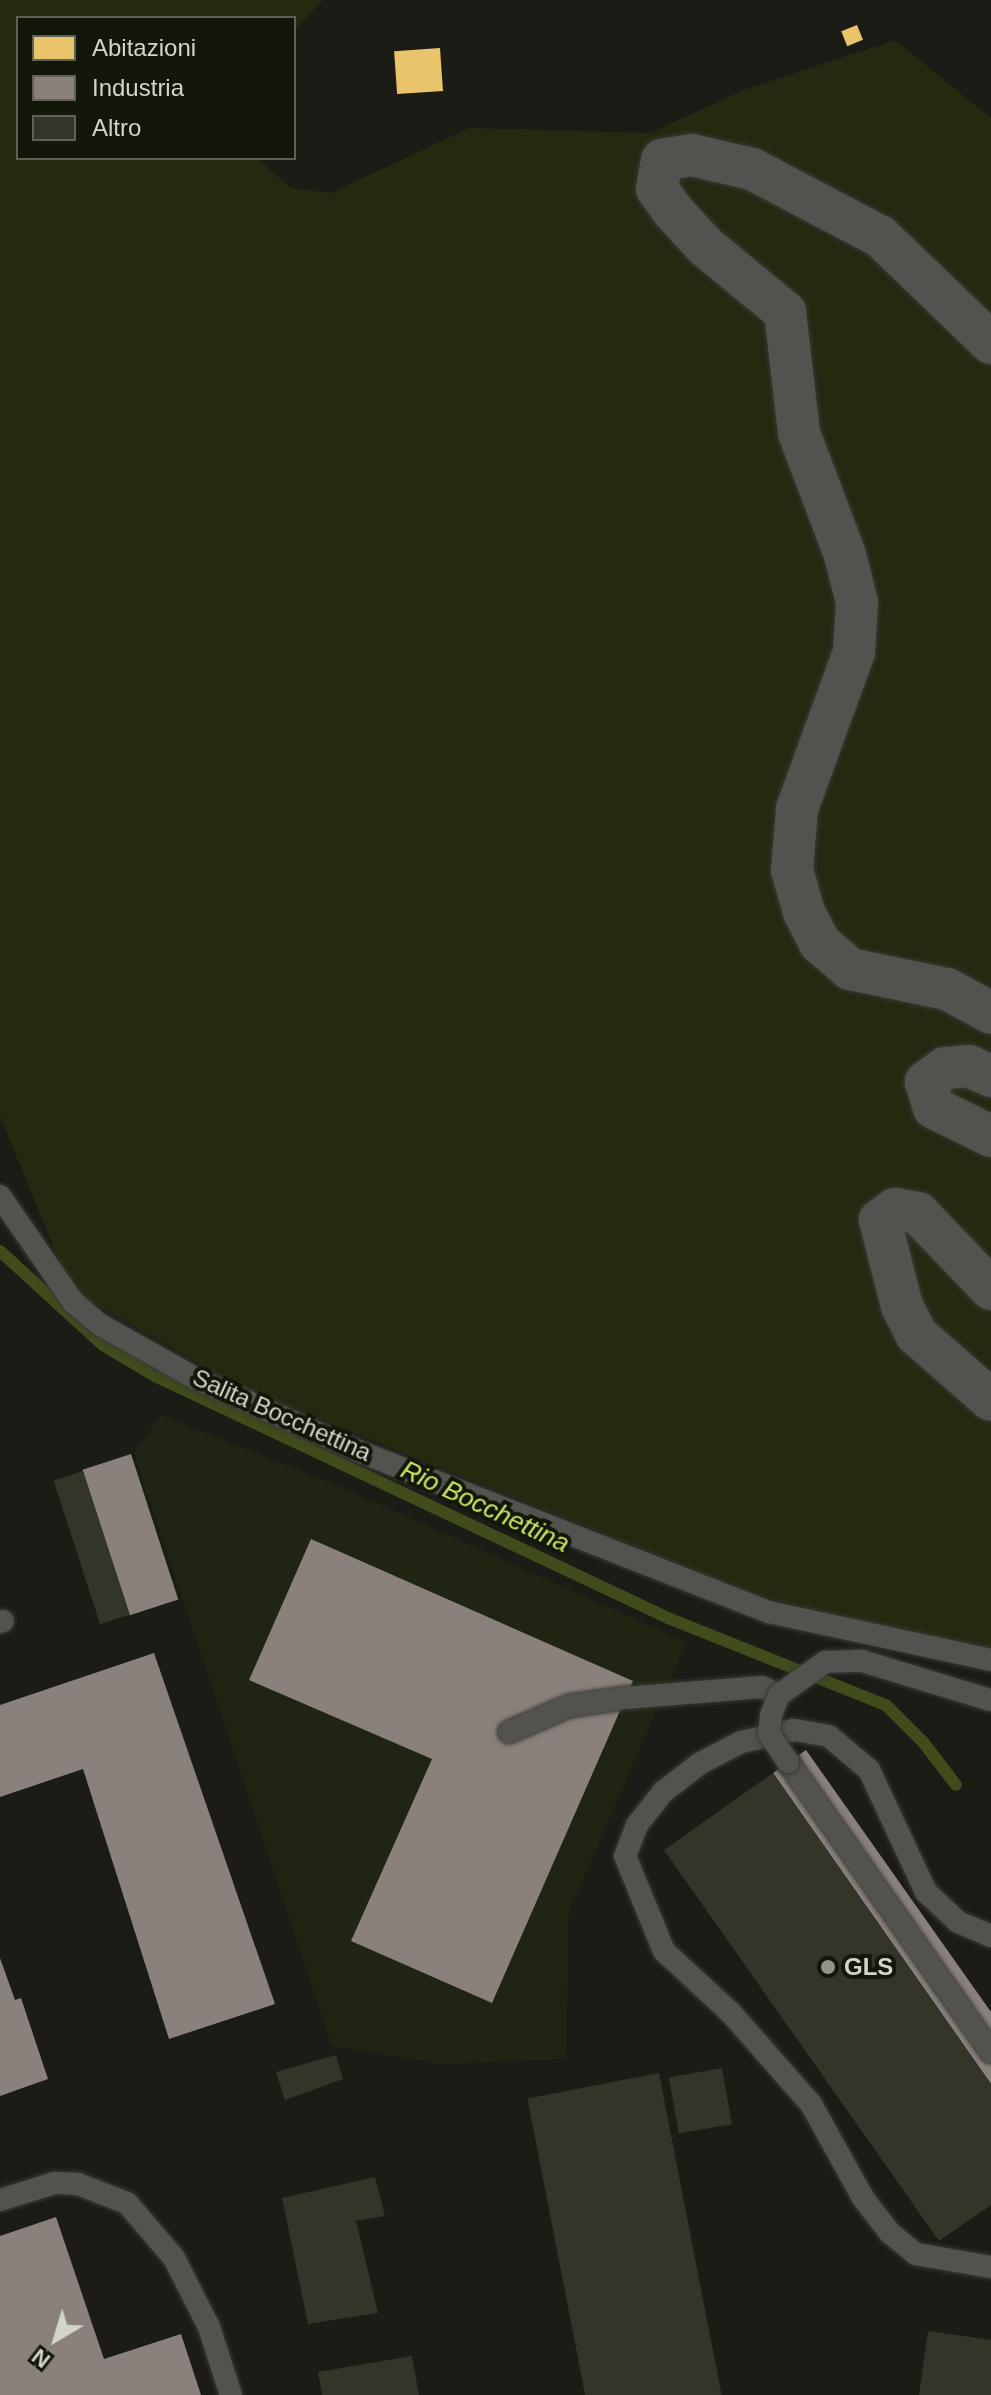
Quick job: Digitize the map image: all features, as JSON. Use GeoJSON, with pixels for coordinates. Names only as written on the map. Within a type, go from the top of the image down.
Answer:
{"type":"FeatureCollection","features":[{"type":"Feature","properties":{"kind":"street"},"geometry":{"type":"LineString","coordinates":[[991,343],[881,237],[752,169],[692,155],[662,160],[657,189],[672,210],[705,246],[785,312],[799,433],[845,555],[857,602],[854,652],[797,809],[792,870],[804,912],[820,943],[850,969],[947,989],[991,1013]]}},
{"type":"Feature","properties":{"kind":"street"},"geometry":{"type":"LineString","coordinates":[[991,1076],[969,1066],[945,1068],[926,1082],[934,1108],[991,1136]]}},
{"type":"Feature","properties":{"kind":"street"},"geometry":{"type":"LineString","coordinates":[[991,1289],[918,1213],[895,1209],[880,1220],[902,1306],[917,1335],[991,1400]]}},
{"type":"Feature","properties":{"kind":"lane","name":"Salita Bocchettina"},"geometry":{"type":"LineString","coordinates":[[0,1196],[73,1302],[123,1339],[195,1378],[358,1451],[769,1612],[991,1660]]}},
{"type":"Feature","properties":{"kind":"lane"},"geometry":{"type":"LineString","coordinates":[[990,1700],[846,1660],[825,1662],[779,1695],[769,1734],[991,2052]]}},
{"type":"Feature","properties":{"kind":"lane"},"geometry":{"type":"LineString","coordinates":[[509,1732],[569,1706],[625,1698],[762,1687],[779,1695]]}},
{"type":"Feature","properties":{"kind":"lane"},"geometry":{"type":"LineString","coordinates":[[991,1936],[958,1922],[926,1892],[869,1770],[829,1736],[794,1730],[754,1739],[699,1764],[654,1803],[637,1825],[625,1856],[664,1951],[731,2013],[811,2104],[863,2198],[890,2233],[916,2254],[991,2267]]}},
{"type":"Feature","properties":{"kind":"lane"},"geometry":{"type":"LineString","coordinates":[[0,2200],[55,2183],[78,2184],[127,2203],[174,2258],[209,2327],[231,2395]]}},
{"type":"Feature","properties":{"kind":"shaded area"},"geometry":{"type":"Polygon","coordinates":[[[0,0],[323,0],[296,29],[296,16],[16,16],[16,160],[259,160],[291,188],[331,193],[469,128],[650,133],[744,90],[895,40],[991,118],[991,1652],[759,1596],[238,1386],[71,1290],[0,1116],[0,0]]]}},
{"type":"Feature","properties":{"kind":"shaded area"},"geometry":{"type":"Polygon","coordinates":[[[161,1415],[341,1487],[686,1642],[569,1911],[566,2059],[441,2064],[332,2046],[134,1453],[161,1415]]]}},
{"type":"Feature","properties":{"kind":"building: Abitazioni"},"geometry":{"type":"Polygon","coordinates":[[[857,25],[863,40],[847,46],[841,31],[857,25]]]}},
{"type":"Feature","properties":{"kind":"building: Abitazioni"},"geometry":{"type":"Polygon","coordinates":[[[440,48],[443,91],[397,94],[394,51],[440,48]]]}},
{"type":"Feature","properties":{"kind":"building: Industria"},"geometry":{"type":"Polygon","coordinates":[[[131,1454],[178,1600],[130,1615],[82,1470],[131,1454]]]}},
{"type":"Feature","properties":{"kind":"building: Industria"},"geometry":{"type":"Polygon","coordinates":[[[311,1539],[633,1681],[492,2003],[351,1941],[432,1759],[249,1680],[311,1539]]]}},
{"type":"Feature","properties":{"kind":"building: Industria"},"geometry":{"type":"Polygon","coordinates":[[[154,1653],[275,2004],[169,2039],[83,1769],[0,1797],[0,1705],[154,1653]]]}},
{"type":"Feature","properties":{"kind":"building: Industria"},"geometry":{"type":"Polygon","coordinates":[[[806,1750],[991,2012],[991,2084],[773,1773],[806,1750]]]}},
{"type":"Feature","properties":{"kind":"building: Industria"},"geometry":{"type":"Polygon","coordinates":[[[0,1958],[15,2000],[21,1998],[48,2079],[0,2096],[0,1958]]]}},
{"type":"Feature","properties":{"kind":"building: Industria"},"geometry":{"type":"Polygon","coordinates":[[[56,2217],[104,2359],[181,2334],[201,2395],[0,2395],[0,2236],[56,2217]]]}},
{"type":"Feature","properties":{"kind":"building: Altro"},"geometry":{"type":"Polygon","coordinates":[[[83,1471],[130,1615],[100,1624],[54,1481],[83,1471]]]}},
{"type":"Feature","properties":{"kind":"building: Altro","name":"GLS"},"geometry":{"type":"Polygon","coordinates":[[[773,1773],[991,2084],[991,2205],[939,2241],[664,1850],[773,1773]]]}},
{"type":"Feature","properties":{"kind":"building: Altro"},"geometry":{"type":"Polygon","coordinates":[[[336,2055],[343,2079],[285,2100],[276,2072],[336,2055]]]}},
{"type":"Feature","properties":{"kind":"building: Altro"},"geometry":{"type":"Polygon","coordinates":[[[722,2068],[732,2124],[679,2134],[669,2077],[722,2068]]]}},
{"type":"Feature","properties":{"kind":"building: Altro"},"geometry":{"type":"Polygon","coordinates":[[[659,2073],[722,2395],[585,2395],[527,2099],[659,2073]]]}},
{"type":"Feature","properties":{"kind":"building: Altro"},"geometry":{"type":"Polygon","coordinates":[[[375,2177],[385,2216],[356,2221],[378,2313],[308,2324],[282,2198],[375,2177]]]}},
{"type":"Feature","properties":{"kind":"building: Altro"},"geometry":{"type":"Polygon","coordinates":[[[928,2331],[991,2340],[991,2395],[919,2395],[928,2331]]]}},
{"type":"Feature","properties":{"kind":"building: Altro"},"geometry":{"type":"Polygon","coordinates":[[[412,2356],[419,2395],[322,2395],[318,2372],[412,2356]]]}},
{"type":"Feature","properties":{"kind":"waterway","name":"Rio Bocchettina"},"geometry":{"type":"LineString","coordinates":[[0,1251],[103,1345],[155,1376],[668,1618],[886,1705],[923,1742],[956,1785]]}},
{"type":"Feature","properties":{"kind":"place","name":"GLS"},"geometry":{"type":"Point","coordinates":[828,1967]}}]}
